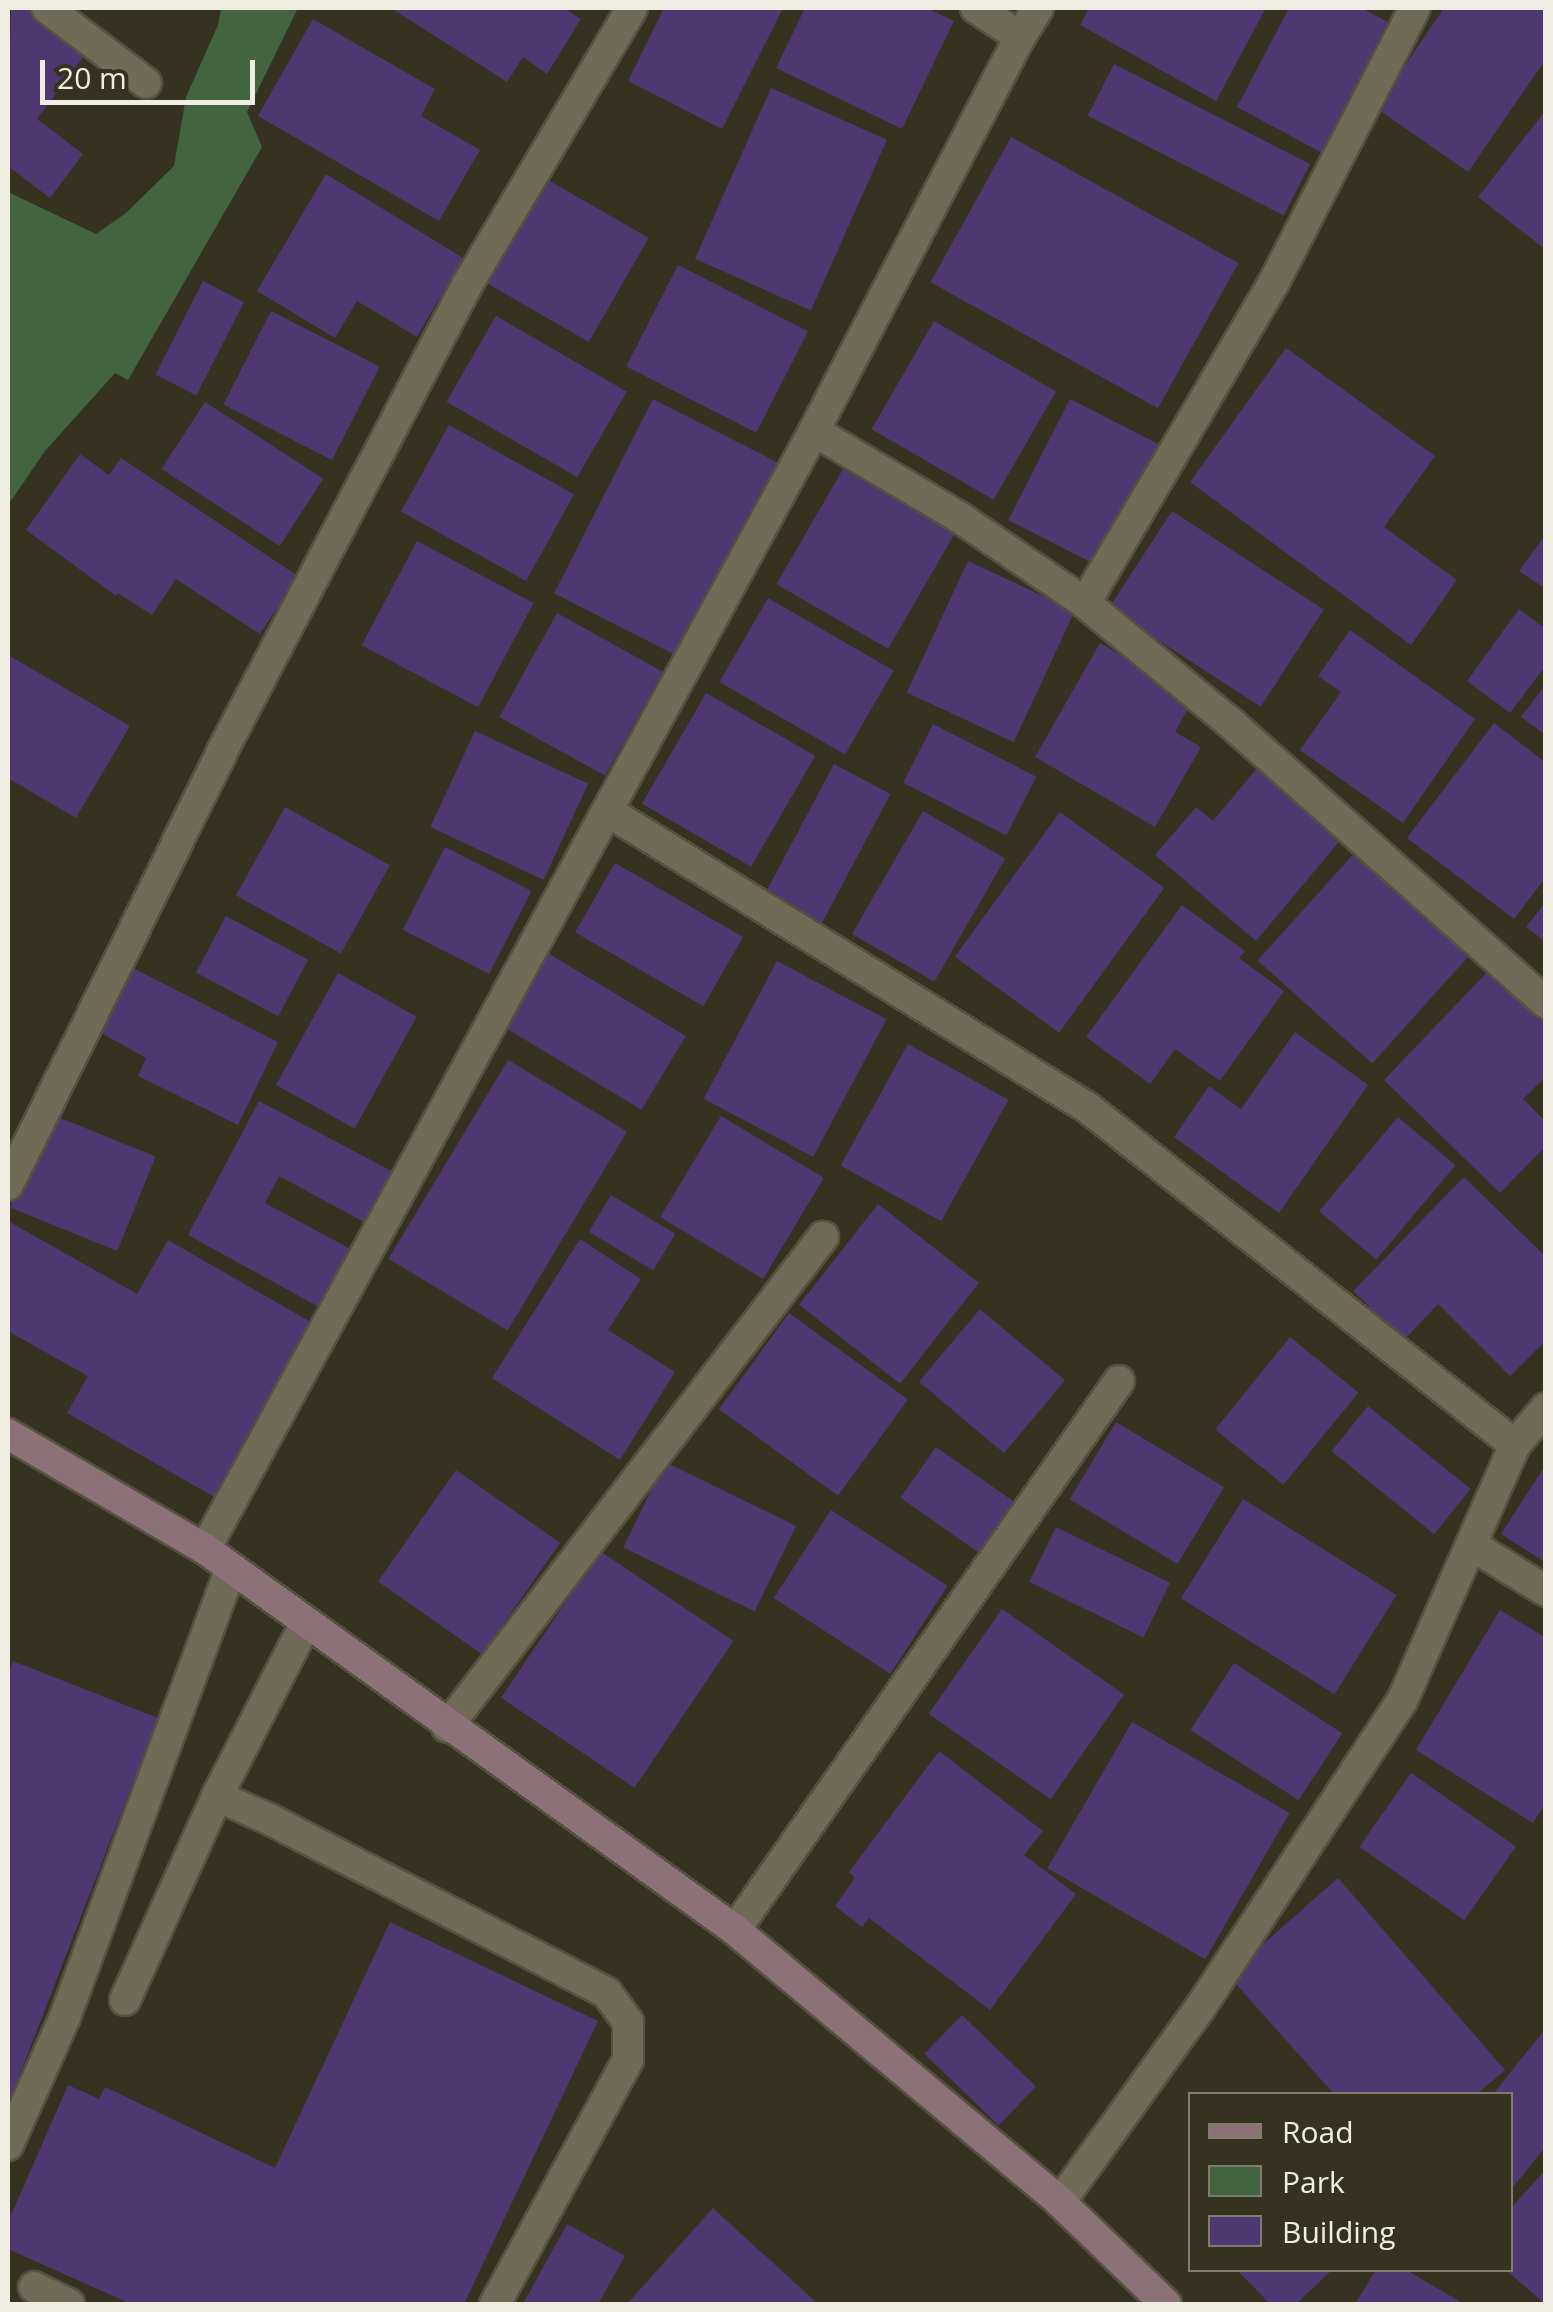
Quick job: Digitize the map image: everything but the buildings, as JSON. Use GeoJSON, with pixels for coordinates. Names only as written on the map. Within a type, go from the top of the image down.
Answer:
{"type":"FeatureCollection","features":[{"type":"Feature","properties":{"kind":"street"},"geometry":{"type":"LineString","coordinates":[[47,8],[146,82]]}},
{"type":"Feature","properties":{"kind":"street"},"geometry":{"type":"LineString","coordinates":[[8,1185],[227,742],[467,285],[632,8]]}},
{"type":"Feature","properties":{"kind":"street"},"geometry":{"type":"LineString","coordinates":[[976,8],[1020,37]]}},
{"type":"Feature","properties":{"kind":"street"},"geometry":{"type":"LineString","coordinates":[[205,1549],[609,812],[1038,8]]}},
{"type":"Feature","properties":{"kind":"street"},"geometry":{"type":"LineString","coordinates":[[1085,603],[1273,284],[1415,8]]}},
{"type":"Feature","properties":{"kind":"street"},"geometry":{"type":"LineString","coordinates":[[814,432],[959,517],[1085,603],[1233,725],[1546,1003]]}},
{"type":"Feature","properties":{"kind":"street"},"geometry":{"type":"LineString","coordinates":[[609,812],[1088,1108],[1515,1445]]}},
{"type":"Feature","properties":{"kind":"street"},"geometry":{"type":"LineString","coordinates":[[447,1727],[823,1237]]}},
{"type":"Feature","properties":{"kind":"street"},"geometry":{"type":"LineString","coordinates":[[735,1930],[1119,1381]]}},
{"type":"Feature","properties":{"kind":"street"},"geometry":{"type":"LineString","coordinates":[[1060,2202],[1335,1808],[1402,1701],[1515,1445],[1546,1408]]}},
{"type":"Feature","properties":{"kind":"street"},"geometry":{"type":"LineString","coordinates":[[8,1434],[205,1549],[447,1727],[735,1930],[1060,2202],[1166,2304]]}},
{"type":"Feature","properties":{"kind":"street"},"geometry":{"type":"LineString","coordinates":[[1473,1546],[1546,1591]]}},
{"type":"Feature","properties":{"kind":"street"},"geometry":{"type":"LineString","coordinates":[[8,2145],[65,2017],[231,1568]]}},
{"type":"Feature","properties":{"kind":"street"},"geometry":{"type":"LineString","coordinates":[[125,2000],[217,1796],[306,1623]]}},
{"type":"Feature","properties":{"kind":"street"},"geometry":{"type":"LineString","coordinates":[[217,1796],[608,1993],[628,2022],[628,2060],[495,2304]]}},
{"type":"Feature","properties":{"kind":"street"},"geometry":{"type":"LineString","coordinates":[[34,2287],[69,2304]]}},
{"type":"Feature","properties":{"kind":"green space"},"geometry":{"type":"Polygon","coordinates":[[[221,8],[298,8],[247,112],[262,147],[128,380],[115,373],[45,451],[8,505],[8,192],[96,234],[126,213],[174,166],[186,97],[218,25],[221,8]]]}}]}
